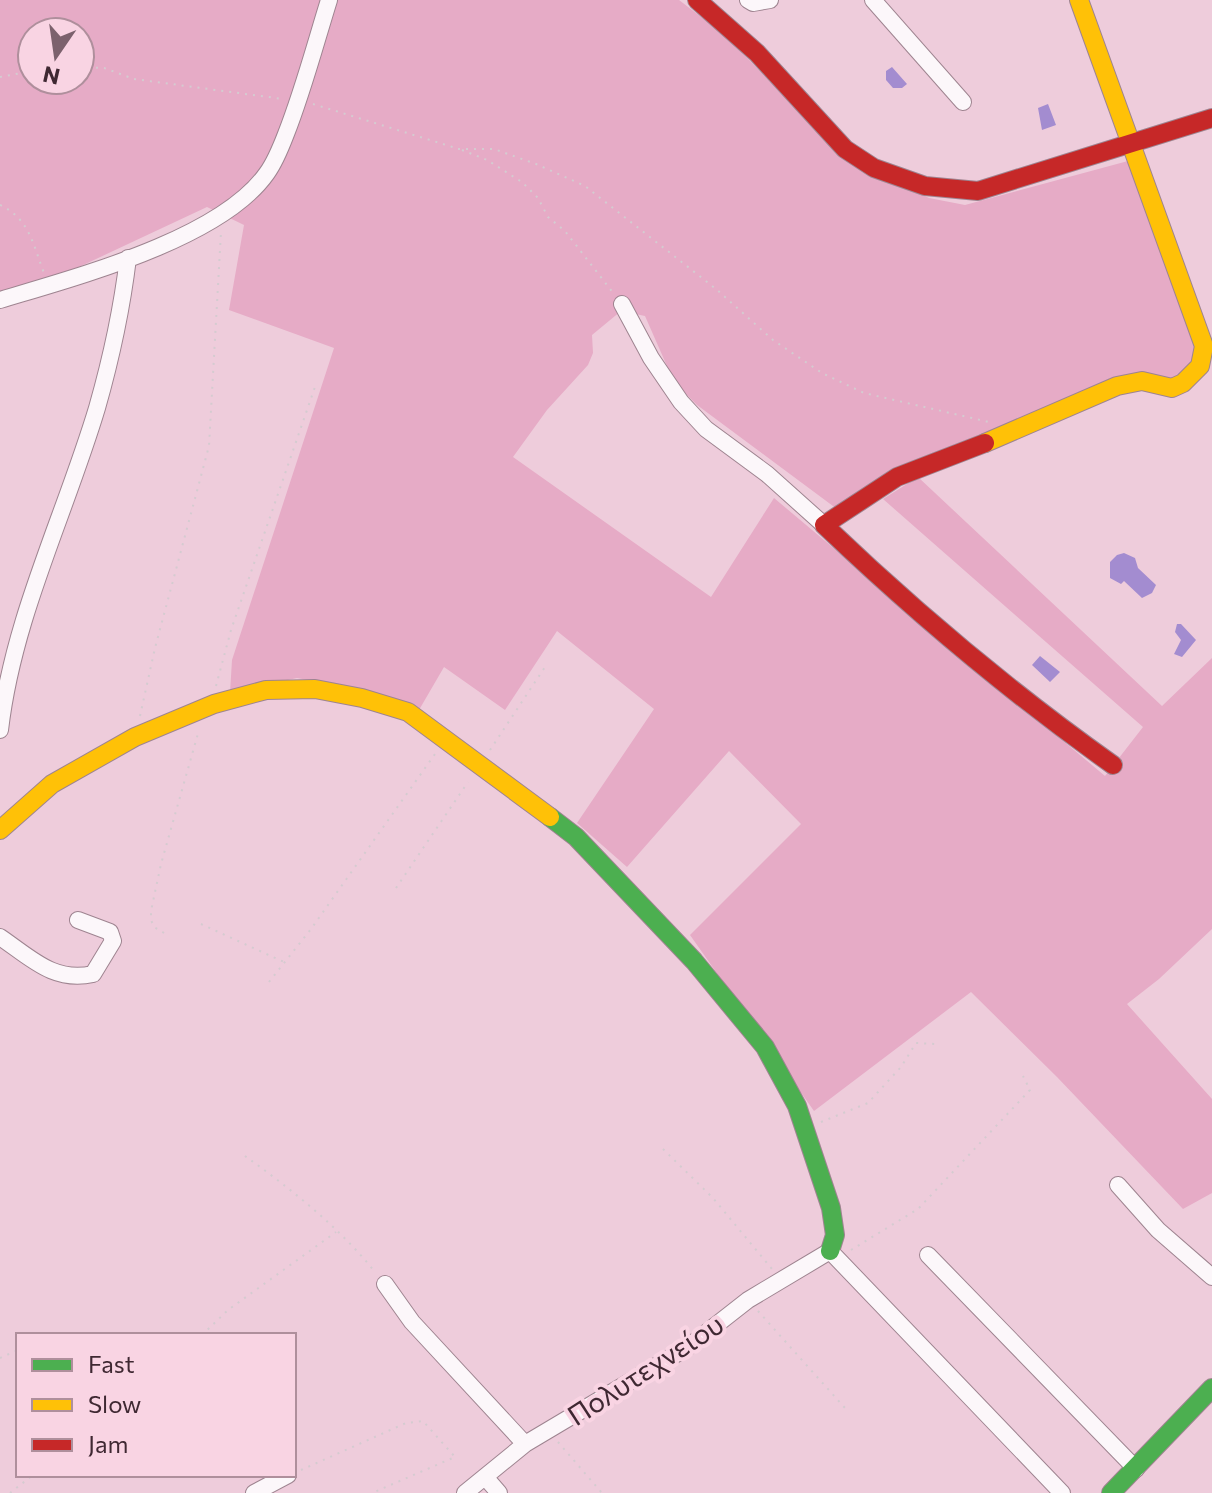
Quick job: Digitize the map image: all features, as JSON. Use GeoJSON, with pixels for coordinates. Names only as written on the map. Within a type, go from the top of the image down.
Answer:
{"type":"FeatureCollection","features":[{"type":"Feature","properties":{"kind":"street"},"geometry":{"type":"LineString","coordinates":[[0,300],[128,258],[197,229],[247,198],[269,171],[300,100],[329,0]]}},
{"type":"Feature","properties":{"kind":"street"},"geometry":{"type":"LineString","coordinates":[[697,0],[738,33],[844,149],[862,161],[930,189],[978,191],[1212,118]]}},
{"type":"Feature","properties":{"kind":"street"},"geometry":{"type":"LineString","coordinates":[[748,0],[753,3],[770,0]]}},
{"type":"Feature","properties":{"kind":"street"},"geometry":{"type":"LineString","coordinates":[[873,0],[963,102]]}},
{"type":"Feature","properties":{"kind":"street"},"geometry":{"type":"LineString","coordinates":[[824,525],[910,471],[995,439],[1117,386],[1142,381],[1172,388],[1183,383],[1200,366],[1204,346],[1079,0]]}},
{"type":"Feature","properties":{"kind":"street"},"geometry":{"type":"LineString","coordinates":[[0,730],[14,654],[97,409],[116,330],[128,258]]}},
{"type":"Feature","properties":{"kind":"street"},"geometry":{"type":"LineString","coordinates":[[622,304],[651,358],[681,402],[706,429],[767,474],[919,614],[998,680],[1052,723],[1113,765]]}},
{"type":"Feature","properties":{"kind":"street"},"geometry":{"type":"LineString","coordinates":[[1,825],[52,784],[135,737],[209,706],[266,690],[315,689],[362,698],[408,712],[576,837],[677,942],[765,1047],[797,1106],[807,1134],[831,1208],[834,1256],[1062,1493]]}},
{"type":"Feature","properties":{"kind":"street"},"geometry":{"type":"LineString","coordinates":[[0,937],[61,976],[93,974],[113,941],[110,932],[78,920]]}},
{"type":"Feature","properties":{"kind":"street"},"geometry":{"type":"LineString","coordinates":[[1118,1185],[1158,1230],[1212,1277]]}},
{"type":"Feature","properties":{"kind":"street"},"geometry":{"type":"LineString","coordinates":[[928,1255],[1136,1469]]}},
{"type":"Feature","properties":{"kind":"street","name":"Πολυτεχνείου"},"geometry":{"type":"LineString","coordinates":[[465,1493],[525,1444],[688,1347],[748,1300],[781,1280],[834,1256]]}},
{"type":"Feature","properties":{"kind":"street"},"geometry":{"type":"LineString","coordinates":[[385,1284],[412,1322],[525,1444]]}},
{"type":"Feature","properties":{"kind":"street"},"geometry":{"type":"LineString","coordinates":[[1111,1493],[1212,1388]]}},
{"type":"Feature","properties":{"kind":"street"},"geometry":{"type":"LineString","coordinates":[[1127,1493],[1212,1405]]}},
{"type":"Feature","properties":{"kind":"street"},"geometry":{"type":"LineString","coordinates":[[254,1493],[284,1477]]}},
{"type":"Feature","properties":{"kind":"street"},"geometry":{"type":"LineString","coordinates":[[486,1478],[499,1493]]}},
{"type":"Feature","properties":{"kind":"path"},"geometry":{"type":"LineString","coordinates":[[96,68],[134,79],[253,97],[300,100],[487,160],[522,182],[538,198],[548,217],[565,231],[622,304]]}},
{"type":"Feature","properties":{"kind":"path"},"geometry":{"type":"LineString","coordinates":[[458,149],[494,149],[585,186],[716,289],[773,340],[822,373],[864,393],[987,422]]}},
{"type":"Feature","properties":{"kind":"path"},"geometry":{"type":"LineString","coordinates":[[0,205],[17,216],[29,230],[48,286]]}},
{"type":"Feature","properties":{"kind":"path"},"geometry":{"type":"LineString","coordinates":[[135,737],[155,648],[209,446],[222,216]]}},
{"type":"Feature","properties":{"kind":"path"},"geometry":{"type":"LineString","coordinates":[[164,933],[154,927],[151,920],[161,864],[231,630],[316,384]]}},
{"type":"Feature","properties":{"kind":"path"},"geometry":{"type":"LineString","coordinates":[[269,982],[445,738]]}},
{"type":"Feature","properties":{"kind":"path"},"geometry":{"type":"LineString","coordinates":[[201,924],[285,962]]}},
{"type":"Feature","properties":{"kind":"path"},"geometry":{"type":"LineString","coordinates":[[807,1134],[822,1122],[868,1103],[901,1067],[916,1043],[935,1044]]}},
{"type":"Feature","properties":{"kind":"path"},"geometry":{"type":"LineString","coordinates":[[834,1256],[918,1209],[1030,1090],[1023,1076]]}},
{"type":"Feature","properties":{"kind":"path"},"geometry":{"type":"LineString","coordinates":[[663,1149],[713,1198],[781,1280]]}},
{"type":"Feature","properties":{"kind":"path"},"geometry":{"type":"LineString","coordinates":[[245,1156],[276,1178],[336,1232],[364,1258],[385,1284]]}},
{"type":"Feature","properties":{"kind":"path"},"geometry":{"type":"LineString","coordinates":[[204,1333],[228,1310],[336,1232]]}},
{"type":"Feature","properties":{"kind":"path"},"geometry":{"type":"LineString","coordinates":[[748,1300],[845,1408]]}},
{"type":"Feature","properties":{"kind":"path"},"geometry":{"type":"LineString","coordinates":[[296,1472],[406,1423],[423,1421],[455,1457],[372,1493]]}},
{"type":"Feature","properties":{"kind":"path"},"geometry":{"type":"LineString","coordinates":[[549,1431],[602,1493]]}},
{"type":"Feature","properties":{"kind":"path"},"geometry":{"type":"LineString","coordinates":[[10,1493],[30,1477]]}},
{"type":"Feature","properties":{"kind":"shaded area"},"geometry":{"type":"Polygon","coordinates":[[[0,0],[679,0],[726,36],[842,156],[929,198],[965,205],[1128,161],[1200,351],[1183,380],[1154,381],[837,509],[697,405],[674,382],[645,316],[621,311],[592,335],[593,353],[588,365],[547,410],[513,457],[711,597],[774,498],[1105,776],[1143,727],[883,499],[918,477],[1162,706],[1212,658],[1212,929],[1159,979],[1127,1004],[1212,1099],[1212,1193],[1183,1209],[971,992],[814,1111],[690,935],[801,824],[729,751],[627,867],[577,823],[654,709],[557,631],[505,710],[444,667],[419,710],[355,689],[297,678],[230,693],[232,660],[334,348],[229,310],[244,225],[207,207],[0,304],[0,0]]]}},
{"type":"Feature","properties":{"kind":"shaded area"},"geometry":{"type":"Polygon","coordinates":[[[892,67],[907,84],[902,88],[893,88],[886,80],[886,71],[892,67]]]}},
{"type":"Feature","properties":{"kind":"shaded area"},"geometry":{"type":"Polygon","coordinates":[[[1048,104],[1056,125],[1042,130],[1038,108],[1048,104]]]}},
{"type":"Feature","properties":{"kind":"shaded area"},"geometry":{"type":"Polygon","coordinates":[[[1124,553],[1135,558],[1138,568],[1156,585],[1152,593],[1142,598],[1124,581],[1121,584],[1110,578],[1110,562],[1124,553]]]}},
{"type":"Feature","properties":{"kind":"shaded area"},"geometry":{"type":"Polygon","coordinates":[[[1177,624],[1181,624],[1196,640],[1182,657],[1174,654],[1181,640],[1175,632],[1177,624]]]}},
{"type":"Feature","properties":{"kind":"shaded area"},"geometry":{"type":"Polygon","coordinates":[[[1040,656],[1060,672],[1050,682],[1032,665],[1040,656]]]}},
{"type":"Feature","properties":{"kind":"traffic: fast"},"geometry":{"type":"LineString","coordinates":[[550,817],[576,837],[694,961],[765,1047],[797,1106],[831,1208],[835,1235],[830,1251]]}},
{"type":"Feature","properties":{"kind":"traffic: fast"},"geometry":{"type":"LineString","coordinates":[[1111,1493],[1212,1388]]}},
{"type":"Feature","properties":{"kind":"traffic: slow"},"geometry":{"type":"LineString","coordinates":[[985,443],[1117,386],[1142,381],[1172,388],[1183,383],[1200,366],[1204,346],[1079,0]]}},
{"type":"Feature","properties":{"kind":"traffic: slow"},"geometry":{"type":"LineString","coordinates":[[0,830],[52,784],[135,737],[214,704],[266,690],[315,689],[362,698],[408,712],[550,817]]}},
{"type":"Feature","properties":{"kind":"traffic: jam"},"geometry":{"type":"LineString","coordinates":[[697,0],[757,53],[845,149],[874,168],[925,186],[978,191],[1212,118]]}},
{"type":"Feature","properties":{"kind":"traffic: jam"},"geometry":{"type":"LineString","coordinates":[[985,443],[897,477],[824,525],[964,650],[1113,765]]}}]}
